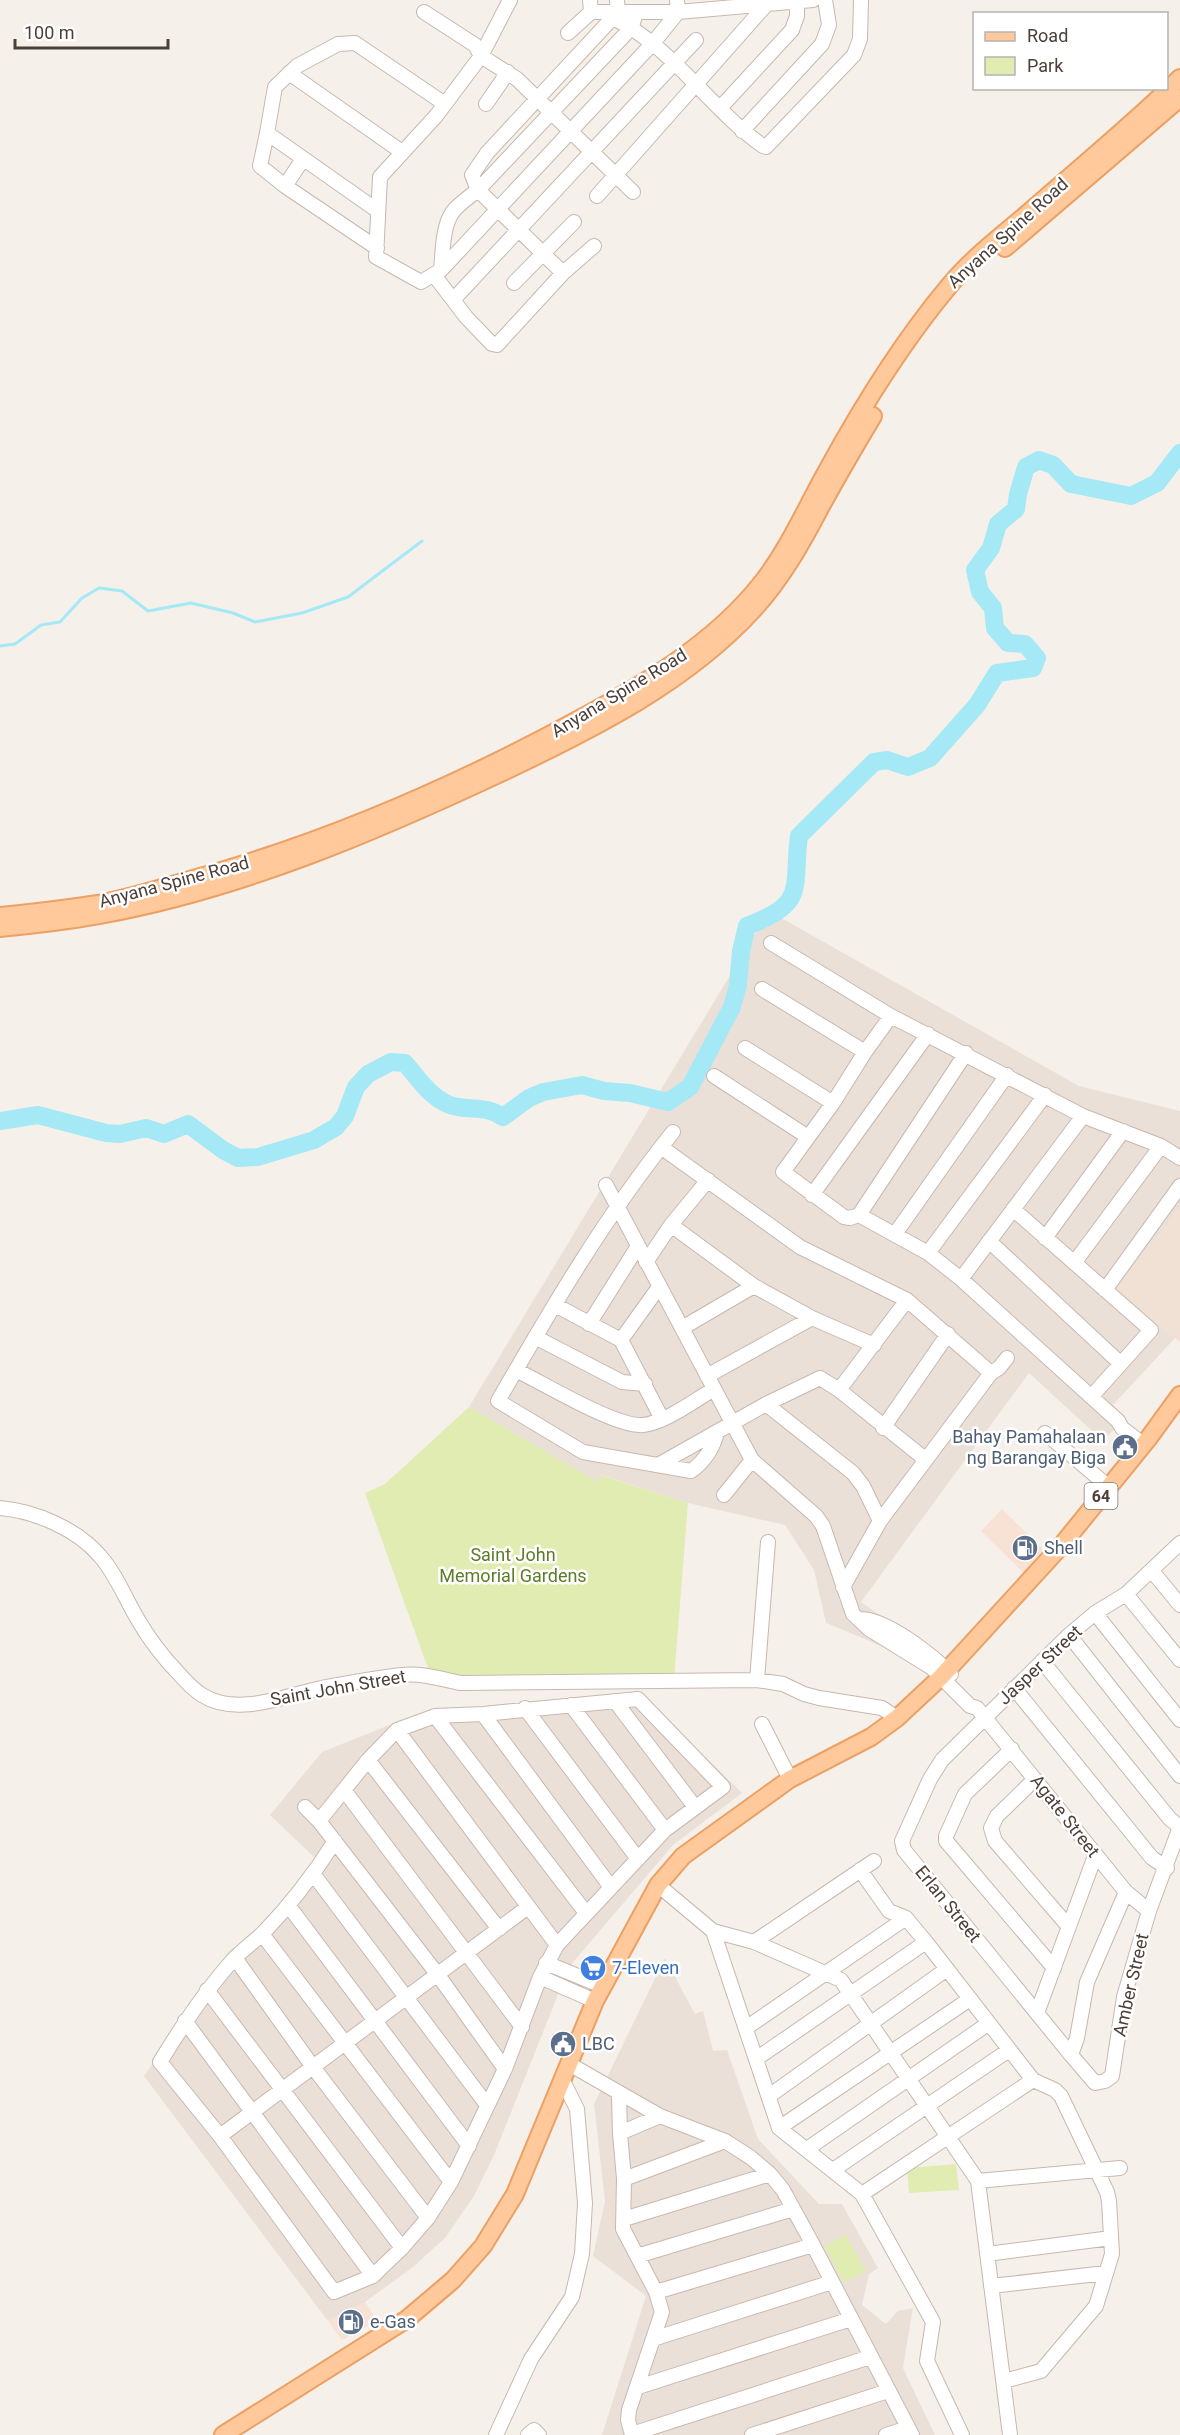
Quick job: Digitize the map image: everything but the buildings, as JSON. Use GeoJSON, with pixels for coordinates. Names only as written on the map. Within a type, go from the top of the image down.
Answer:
{"type":"FeatureCollection","features":[{"type":"Feature","properties":{"kind":"main road","name":"Anyana Spine Road"},"geometry":{"type":"LineString","coordinates":[[1168,90],[1180,78]]}},
{"type":"Feature","properties":{"kind":"main road","name":"Anyana Spine Road"},"geometry":{"type":"LineString","coordinates":[[0,916],[100,903],[153,891],[266,857],[325,836],[404,805],[513,754],[621,696],[675,662],[707,638],[764,580],[787,545],[829,466],[874,393],[921,320],[952,282],[987,248],[1168,90]]}},
{"type":"Feature","properties":{"kind":"main road","name":"Anyana Spine Road"},"geometry":{"type":"LineString","coordinates":[[0,928],[100,915],[156,902],[270,869],[341,843],[411,816],[539,754],[626,708],[683,672],[753,611],[773,586],[798,549],[883,398],[960,288],[1180,98]]}},
{"type":"Feature","properties":{"kind":"main road","name":"64"},"geometry":{"type":"LineString","coordinates":[[223,2435],[407,2319],[453,2280],[483,2246],[515,2194],[599,1994],[658,1885],[683,1856],[790,1779],[871,1737],[897,1718],[945,1674],[1061,1546],[1146,1442],[1180,1395]]}},
{"type":"Feature","properties":{"kind":"street"},"geometry":{"type":"LineString","coordinates":[[510,0],[481,56],[445,104],[380,177],[376,257],[421,282],[437,273],[653,43],[677,6]]}},
{"type":"Feature","properties":{"kind":"street"},"geometry":{"type":"LineString","coordinates":[[568,33],[590,6],[616,10],[813,0]]}},
{"type":"Feature","properties":{"kind":"street"},"geometry":{"type":"LineString","coordinates":[[742,131],[822,44],[829,25],[825,0]]}},
{"type":"Feature","properties":{"kind":"street"},"geometry":{"type":"LineString","coordinates":[[616,10],[632,27],[653,43],[742,131],[766,147],[854,55],[860,39],[861,0]]}},
{"type":"Feature","properties":{"kind":"street"},"geometry":{"type":"LineString","coordinates":[[720,108],[792,30],[797,16],[797,1]]}},
{"type":"Feature","properties":{"kind":"street"},"geometry":{"type":"LineString","coordinates":[[597,196],[765,2]]}},
{"type":"Feature","properties":{"kind":"street"},"geometry":{"type":"LineString","coordinates":[[594,246],[563,273],[497,345],[492,344],[486,338],[453,300],[437,273],[450,216],[455,209],[478,190],[632,27],[644,8]]}},
{"type":"Feature","properties":{"kind":"street"},"geometry":{"type":"LineString","coordinates":[[563,273],[478,190],[472,175],[477,166],[616,10]]}},
{"type":"Feature","properties":{"kind":"street"},"geometry":{"type":"LineString","coordinates":[[424,12],[475,45],[481,56],[508,72],[633,192]]}},
{"type":"Feature","properties":{"kind":"street"},"geometry":{"type":"LineString","coordinates":[[453,300],[592,153],[672,63],[696,40]]}},
{"type":"Feature","properties":{"kind":"street"},"geometry":{"type":"LineString","coordinates":[[376,248],[285,186],[260,166],[275,87],[297,66],[338,45],[356,43],[445,104]]}},
{"type":"Feature","properties":{"kind":"street"},"geometry":{"type":"LineString","coordinates":[[486,104],[508,72]]}},
{"type":"Feature","properties":{"kind":"street"},"geometry":{"type":"LineString","coordinates":[[289,73],[402,152]]}},
{"type":"Feature","properties":{"kind":"street"},"geometry":{"type":"LineString","coordinates":[[267,133],[378,211]]}},
{"type":"Feature","properties":{"kind":"street"},"geometry":{"type":"LineString","coordinates":[[285,186],[303,159]]}},
{"type":"Feature","properties":{"kind":"street"},"geometry":{"type":"LineString","coordinates":[[514,283],[574,222]]}},
{"type":"Feature","properties":{"kind":"street"},"geometry":{"type":"LineString","coordinates":[[771,943],[891,1016],[966,1053],[1083,1116],[1161,1146],[1180,1158]]}},
{"type":"Feature","properties":{"kind":"street"},"geometry":{"type":"LineString","coordinates":[[762,988],[864,1052]]}},
{"type":"Feature","properties":{"kind":"street"},"geometry":{"type":"LineString","coordinates":[[891,1016],[864,1052],[833,1103],[783,1172],[844,1217],[859,1215],[966,1053]]}},
{"type":"Feature","properties":{"kind":"street"},"geometry":{"type":"LineString","coordinates":[[812,1195],[928,1034]]}},
{"type":"Feature","properties":{"kind":"street"},"geometry":{"type":"LineString","coordinates":[[745,1048],[833,1103]]}},
{"type":"Feature","properties":{"kind":"street"},"geometry":{"type":"LineString","coordinates":[[895,1234],[1007,1075]]}},
{"type":"Feature","properties":{"kind":"street"},"geometry":{"type":"LineString","coordinates":[[714,1076],[808,1137]]}},
{"type":"Feature","properties":{"kind":"street"},"geometry":{"type":"LineString","coordinates":[[928,1253],[1045,1095]]}},
{"type":"Feature","properties":{"kind":"street"},"geometry":{"type":"LineString","coordinates":[[961,1279],[1083,1116]]}},
{"type":"Feature","properties":{"kind":"street"},"geometry":{"type":"LineString","coordinates":[[673,1131],[618,1207],[535,1337],[498,1401],[583,1452],[691,1471],[697,1467],[715,1443],[717,1432]]}},
{"type":"Feature","properties":{"kind":"street"},"geometry":{"type":"LineString","coordinates":[[1045,1238],[1123,1131]]}},
{"type":"Feature","properties":{"kind":"street"},"geometry":{"type":"LineString","coordinates":[[1074,1263],[1161,1146]]}},
{"type":"Feature","properties":{"kind":"street"},"geometry":{"type":"LineString","coordinates":[[661,1147],[800,1247],[907,1300],[991,1373]]}},
{"type":"Feature","properties":{"kind":"street"},"geometry":{"type":"LineString","coordinates":[[646,1262],[671,1225],[708,1180]]}},
{"type":"Feature","properties":{"kind":"street"},"geometry":{"type":"LineString","coordinates":[[606,1185],[752,1460],[819,1520],[836,1560],[853,1614],[860,1619],[873,1619],[900,1635],[938,1661],[945,1674]]}},
{"type":"Feature","properties":{"kind":"street"},"geometry":{"type":"LineString","coordinates":[[1106,1290],[1180,1186]]}},
{"type":"Feature","properties":{"kind":"street"},"geometry":{"type":"LineString","coordinates":[[1013,1209],[1151,1330],[1091,1397]]}},
{"type":"Feature","properties":{"kind":"street"},"geometry":{"type":"LineString","coordinates":[[859,1215],[928,1253],[961,1279],[1118,1421],[1126,1423],[1146,1442]]}},
{"type":"Feature","properties":{"kind":"street"},"geometry":{"type":"LineString","coordinates":[[671,1225],[754,1286],[812,1318],[874,1345]]}},
{"type":"Feature","properties":{"kind":"street"},"geometry":{"type":"LineString","coordinates":[[989,1241],[1120,1363]]}},
{"type":"Feature","properties":{"kind":"street"},"geometry":{"type":"LineString","coordinates":[[589,1324],[638,1246]]}},
{"type":"Feature","properties":{"kind":"street"},"geometry":{"type":"LineString","coordinates":[[682,1328],[754,1286]]}},
{"type":"Feature","properties":{"kind":"street"},"geometry":{"type":"LineString","coordinates":[[621,1340],[659,1287]]}},
{"type":"Feature","properties":{"kind":"street"},"geometry":{"type":"LineString","coordinates":[[839,1390],[907,1300]]}},
{"type":"Feature","properties":{"kind":"street"},"geometry":{"type":"LineString","coordinates":[[555,1305],[621,1340],[662,1419]]}},
{"type":"Feature","properties":{"kind":"street"},"geometry":{"type":"LineString","coordinates":[[707,1376],[812,1318]]}},
{"type":"Feature","properties":{"kind":"street"},"geometry":{"type":"LineString","coordinates":[[883,1428],[948,1334]]}},
{"type":"Feature","properties":{"kind":"street"},"geometry":{"type":"LineString","coordinates":[[535,1337],[622,1382],[645,1384]]}},
{"type":"Feature","properties":{"kind":"street"},"geometry":{"type":"LineString","coordinates":[[843,1587],[880,1521],[991,1373],[997,1370],[1007,1358]]}},
{"type":"Feature","properties":{"kind":"street"},"geometry":{"type":"LineString","coordinates":[[516,1370],[622,1424],[644,1425],[662,1419],[714,1389]]}},
{"type":"Feature","properties":{"kind":"street"},"geometry":{"type":"LineString","coordinates":[[658,1465],[766,1404],[820,1378],[839,1390],[883,1428],[925,1459]]}},
{"type":"Feature","properties":{"kind":"street"},"geometry":{"type":"LineString","coordinates":[[766,1404],[853,1473],[863,1486],[880,1521]]}},
{"type":"Feature","properties":{"kind":"street"},"geometry":{"type":"LineString","coordinates":[[1045,1433],[1109,1487]]}},
{"type":"Feature","properties":{"kind":"street"},"geometry":{"type":"LineString","coordinates":[[724,1496],[752,1460]]}},
{"type":"Feature","properties":{"kind":"street","name":"Saint John Street"},"geometry":{"type":"LineString","coordinates":[[0,1508],[19,1509],[62,1527],[100,1556],[155,1646],[201,1695],[219,1702],[239,1704],[273,1701],[320,1688],[402,1675],[425,1675],[460,1683],[757,1680],[783,1684],[819,1698],[882,1708],[897,1718]]}},
{"type":"Feature","properties":{"kind":"street"},"geometry":{"type":"LineString","coordinates":[[757,1680],[768,1542]]}},
{"type":"Feature","properties":{"kind":"street","name":"Jasper Street"},"geometry":{"type":"LineString","coordinates":[[981,1712],[1014,1688],[1095,1613],[1126,1594],[1178,1549]]}},
{"type":"Feature","properties":{"kind":"street"},"geometry":{"type":"LineString","coordinates":[[1152,1571],[1180,1605]]}},
{"type":"Feature","properties":{"kind":"street"},"geometry":{"type":"LineString","coordinates":[[1126,1594],[1180,1660]]}},
{"type":"Feature","properties":{"kind":"street"},"geometry":{"type":"LineString","coordinates":[[1095,1613],[1180,1720]]}},
{"type":"Feature","properties":{"kind":"street"},"geometry":{"type":"LineString","coordinates":[[1069,1635],[1180,1776]]}},
{"type":"Feature","properties":{"kind":"street"},"geometry":{"type":"LineString","coordinates":[[1042,1661],[1170,1819],[1180,1827],[1167,1868],[1149,1911]]}},
{"type":"Feature","properties":{"kind":"street","name":"Agate Street"},"geometry":{"type":"LineString","coordinates":[[945,1674],[978,1701],[981,1712],[1095,1856],[1126,1893],[1149,1911]]}},
{"type":"Feature","properties":{"kind":"street"},"geometry":{"type":"LineString","coordinates":[[1014,1688],[1152,1858],[1167,1868]]}},
{"type":"Feature","properties":{"kind":"street"},"geometry":{"type":"LineString","coordinates":[[319,1821],[368,1760],[397,1730],[435,1716],[483,1714],[525,1708],[638,1699],[723,1787],[665,1830],[557,1945],[546,1963],[505,2068],[470,2146],[428,2218],[373,2276],[334,2292],[220,2136],[160,2062],[207,1990],[235,1958],[262,1934],[314,1875],[335,1841]]}},
{"type":"Feature","properties":{"kind":"street"},"geometry":{"type":"LineString","coordinates":[[615,1701],[695,1807]]}},
{"type":"Feature","properties":{"kind":"street"},"geometry":{"type":"LineString","coordinates":[[571,1705],[665,1830]]}},
{"type":"Feature","properties":{"kind":"street"},"geometry":{"type":"LineString","coordinates":[[525,1708],[638,1859]]}},
{"type":"Feature","properties":{"kind":"street","name":"Erlan Street"},"geometry":{"type":"LineString","coordinates":[[981,1712],[942,1760],[930,1779],[902,1845],[1095,2082]]}},
{"type":"Feature","properties":{"kind":"street"},"geometry":{"type":"LineString","coordinates":[[483,1714],[610,1886]]}},
{"type":"Feature","properties":{"kind":"street"},"geometry":{"type":"LineString","coordinates":[[435,1716],[586,1913]]}},
{"type":"Feature","properties":{"kind":"street"},"geometry":{"type":"LineString","coordinates":[[762,1724],[790,1779]]}},
{"type":"Feature","properties":{"kind":"street"},"geometry":{"type":"LineString","coordinates":[[397,1730],[557,1945]]}},
{"type":"Feature","properties":{"kind":"street"},"geometry":{"type":"LineString","coordinates":[[1012,1749],[965,1794],[946,1836],[946,1841],[1054,1968]]}},
{"type":"Feature","properties":{"kind":"street"},"geometry":{"type":"LineString","coordinates":[[368,1760],[499,1929]]}},
{"type":"Feature","properties":{"kind":"street"},"geometry":{"type":"LineString","coordinates":[[1035,1779],[997,1816],[991,1828],[995,1841],[1069,1927]]}},
{"type":"Feature","properties":{"kind":"street"},"geometry":{"type":"LineString","coordinates":[[344,1790],[522,2027]]}},
{"type":"Feature","properties":{"kind":"street"},"geometry":{"type":"LineString","coordinates":[[305,1808],[335,1841],[438,1975],[505,2068]]}},
{"type":"Feature","properties":{"kind":"street"},"geometry":{"type":"LineString","coordinates":[[1038,2013],[1095,1856]]}},
{"type":"Feature","properties":{"kind":"street"},"geometry":{"type":"LineString","coordinates":[[754,1942],[874,1861]]}},
{"type":"Feature","properties":{"kind":"street"},"geometry":{"type":"LineString","coordinates":[[860,1870],[889,1911],[906,1918],[926,1942],[1033,2080],[1055,2090],[1061,2096],[1110,2201],[1112,2254],[1093,2311],[1041,2371],[1004,2380]]}},
{"type":"Feature","properties":{"kind":"street"},"geometry":{"type":"LineString","coordinates":[[314,1875],[487,2105]]}},
{"type":"Feature","properties":{"kind":"street"},"geometry":{"type":"LineString","coordinates":[[658,1885],[713,1931],[754,1942],[841,1980],[978,2181],[1010,2435]]}},
{"type":"Feature","properties":{"kind":"street"},"geometry":{"type":"LineString","coordinates":[[1071,2055],[1077,2038],[1087,1982],[1126,1893]]}},
{"type":"Feature","properties":{"kind":"street"},"geometry":{"type":"LineString","coordinates":[[288,1905],[470,2146]]}},
{"type":"Feature","properties":{"kind":"street"},"geometry":{"type":"LineString","coordinates":[[220,2136],[528,1907]]}},
{"type":"Feature","properties":{"kind":"street","name":"Amber Street"},"geometry":{"type":"LineString","coordinates":[[1095,2082],[1106,2081],[1112,2076],[1124,1997],[1149,1911]]}},
{"type":"Feature","properties":{"kind":"street"},"geometry":{"type":"LineString","coordinates":[[746,2028],[906,1918]]}},
{"type":"Feature","properties":{"kind":"street"},"geometry":{"type":"LineString","coordinates":[[713,1931],[779,2127],[862,2194],[933,2322],[927,2361],[962,2435]]}},
{"type":"Feature","properties":{"kind":"street"},"geometry":{"type":"LineString","coordinates":[[262,1934],[451,2182]]}},
{"type":"Feature","properties":{"kind":"street"},"geometry":{"type":"LineString","coordinates":[[756,2059],[926,1942]]}},
{"type":"Feature","properties":{"kind":"street"},"geometry":{"type":"LineString","coordinates":[[235,1958],[313,2067],[428,2218]]}},
{"type":"Feature","properties":{"kind":"street"},"geometry":{"type":"LineString","coordinates":[[546,1963],[599,1994]]}},
{"type":"Feature","properties":{"kind":"street"},"geometry":{"type":"LineString","coordinates":[[769,2096],[947,1969]]}},
{"type":"Feature","properties":{"kind":"street"},"geometry":{"type":"LineString","coordinates":[[540,1977],[599,1994]]}},
{"type":"Feature","properties":{"kind":"street"},"geometry":{"type":"LineString","coordinates":[[207,1990],[402,2248]]}},
{"type":"Feature","properties":{"kind":"street"},"geometry":{"type":"LineString","coordinates":[[779,2127],[970,1999]]}},
{"type":"Feature","properties":{"kind":"street"},"geometry":{"type":"LineString","coordinates":[[185,2021],[254,2111],[373,2276]]}},
{"type":"Feature","properties":{"kind":"street"},"geometry":{"type":"LineString","coordinates":[[807,2149],[989,2023]]}},
{"type":"Feature","properties":{"kind":"street"},"geometry":{"type":"LineString","coordinates":[[833,2170],[1010,2050]]}},
{"type":"Feature","properties":{"kind":"street"},"geometry":{"type":"LineString","coordinates":[[571,2065],[619,2095],[660,2116],[725,2141],[750,2157],[770,2174],[783,2190],[813,2245],[910,2432],[886,2435]]}},
{"type":"Feature","properties":{"kind":"street"},"geometry":{"type":"LineString","coordinates":[[862,2194],[1033,2080]]}},
{"type":"Feature","properties":{"kind":"street"},"geometry":{"type":"LineString","coordinates":[[496,2435],[531,2360],[572,2296],[582,2254],[585,2203],[577,2109],[563,2081]]}},
{"type":"Feature","properties":{"kind":"street"},"geometry":{"type":"LineString","coordinates":[[619,2095],[624,2179],[623,2229],[656,2292],[662,2312],[628,2420],[632,2434],[870,2357]]}},
{"type":"Feature","properties":{"kind":"street"},"geometry":{"type":"LineString","coordinates":[[620,2133],[660,2116]]}},
{"type":"Feature","properties":{"kind":"street"},"geometry":{"type":"LineString","coordinates":[[624,2179],[725,2141]]}},
{"type":"Feature","properties":{"kind":"street"},"geometry":{"type":"LineString","coordinates":[[978,2181],[1120,2168]]}},
{"type":"Feature","properties":{"kind":"street"},"geometry":{"type":"LineString","coordinates":[[624,2219],[770,2174]]}},
{"type":"Feature","properties":{"kind":"street"},"geometry":{"type":"LineString","coordinates":[[637,2256],[793,2209]]}},
{"type":"Feature","properties":{"kind":"street"},"geometry":{"type":"LineString","coordinates":[[987,2254],[1111,2238]]}},
{"type":"Feature","properties":{"kind":"street"},"geometry":{"type":"LineString","coordinates":[[656,2292],[813,2245]]}},
{"type":"Feature","properties":{"kind":"street"},"geometry":{"type":"LineString","coordinates":[[991,2286],[1106,2273]]}},
{"type":"Feature","properties":{"kind":"street"},"geometry":{"type":"LineString","coordinates":[[653,2339],[832,2282]]}},
{"type":"Feature","properties":{"kind":"street"},"geometry":{"type":"LineString","coordinates":[[638,2387],[851,2319]]}},
{"type":"Feature","properties":{"kind":"street"},"geometry":{"type":"LineString","coordinates":[[753,2435],[888,2391]]}},
{"type":"Feature","properties":{"kind":"street"},"geometry":{"type":"LineString","coordinates":[[528,2435],[534,2430],[539,2435]]}},
{"type":"Feature","properties":{"kind":"shaded area"},"geometry":{"type":"Polygon","coordinates":[[[769,911],[1079,1086],[1180,1111],[1180,1208],[1115,1290],[1175,1338],[1113,1405],[1126,1417],[1103,1441],[1029,1373],[861,1602],[947,1662],[920,1662],[826,1623],[814,1570],[785,1525],[688,1503],[601,1475],[598,1482],[469,1407],[769,911]]]}},
{"type":"Feature","properties":{"kind":"shaded area"},"geometry":{"type":"Polygon","coordinates":[[[1180,1208],[1180,1342],[1115,1290],[1180,1208]]]}},
{"type":"Feature","properties":{"kind":"shaded area"},"geometry":{"type":"Polygon","coordinates":[[[1002,1509],[1048,1554],[1027,1576],[981,1531],[1002,1509]]]}},
{"type":"Feature","properties":{"kind":"shaded area"},"geometry":{"type":"Polygon","coordinates":[[[641,1693],[742,1793],[673,1845],[569,1967],[494,2155],[474,2196],[445,2238],[413,2267],[365,2302],[328,2321],[144,2076],[228,1952],[274,1919],[317,1860],[270,1815],[322,1752],[402,1720],[641,1693]]]}},
{"type":"Feature","properties":{"kind":"shaded area"},"geometry":{"type":"Polygon","coordinates":[[[665,1958],[695,2014],[703,2011],[713,2051],[727,2050],[758,2139],[819,2204],[842,2204],[878,2268],[869,2274],[862,2305],[886,2324],[898,2311],[913,2308],[903,2368],[935,2435],[602,2435],[646,2296],[593,2256],[605,2201],[594,2104],[665,1958]]]}},
{"type":"Feature","properties":{"kind":"shaded area"},"geometry":{"type":"Polygon","coordinates":[[[365,2302],[377,2321],[342,2340],[328,2321],[365,2302]]]}},
{"type":"Feature","properties":{"kind":"green space","name":"Saint John Memorial Gardens"},"geometry":{"type":"Polygon","coordinates":[[[469,1407],[598,1482],[600,1475],[688,1503],[674,1679],[463,1682],[429,1671],[365,1493],[385,1484],[469,1407]]]}},
{"type":"Feature","properties":{"kind":"green space"},"geometry":{"type":"Polygon","coordinates":[[[956,2164],[959,2190],[909,2193],[907,2168],[956,2164]]]}},
{"type":"Feature","properties":{"kind":"green space"},"geometry":{"type":"Polygon","coordinates":[[[846,2235],[866,2271],[844,2283],[824,2246],[846,2235]]]}},
{"type":"Feature","properties":{"kind":"waterway"},"geometry":{"type":"LineString","coordinates":[[0,1121],[38,1115],[106,1133],[120,1134],[146,1128],[164,1134],[188,1124],[223,1150],[238,1158],[258,1157],[314,1140],[336,1127],[345,1116],[356,1087],[368,1074],[391,1062],[405,1063],[428,1090],[450,1105],[486,1110],[503,1117],[529,1098],[543,1092],[582,1085],[668,1102],[690,1087],[732,1007],[738,985],[741,951],[747,926],[780,910],[793,892],[796,882],[799,836],[874,762],[887,760],[908,767],[930,758],[977,705],[997,673],[1033,668],[1037,658],[1025,644],[1008,643],[995,628],[993,608],[980,592],[975,570],[991,548],[998,524],[1016,509],[1026,467],[1039,460],[1053,465],[1071,484],[1131,496],[1157,483],[1180,453]]}},
{"type":"Feature","properties":{"kind":"waterway"},"geometry":{"type":"LineString","coordinates":[[0,646],[15,644],[41,625],[60,622],[82,598],[99,588],[122,591],[148,611],[191,603],[233,613],[255,622],[302,613],[348,597],[422,541]]}},
{"type":"Feature","properties":{"kind":"place","name":"Bahay Pamahalaan ng Barangay Biga"},"geometry":{"type":"Point","coordinates":[1125,1447]}},
{"type":"Feature","properties":{"kind":"place","name":"Shell"},"geometry":{"type":"Point","coordinates":[1025,1548]}},
{"type":"Feature","properties":{"kind":"place","name":"7-Eleven"},"geometry":{"type":"Point","coordinates":[593,1968]}},
{"type":"Feature","properties":{"kind":"place","name":"LBC"},"geometry":{"type":"Point","coordinates":[563,2044]}},
{"type":"Feature","properties":{"kind":"place","name":"e-Gas"},"geometry":{"type":"Point","coordinates":[351,2322]}}]}
